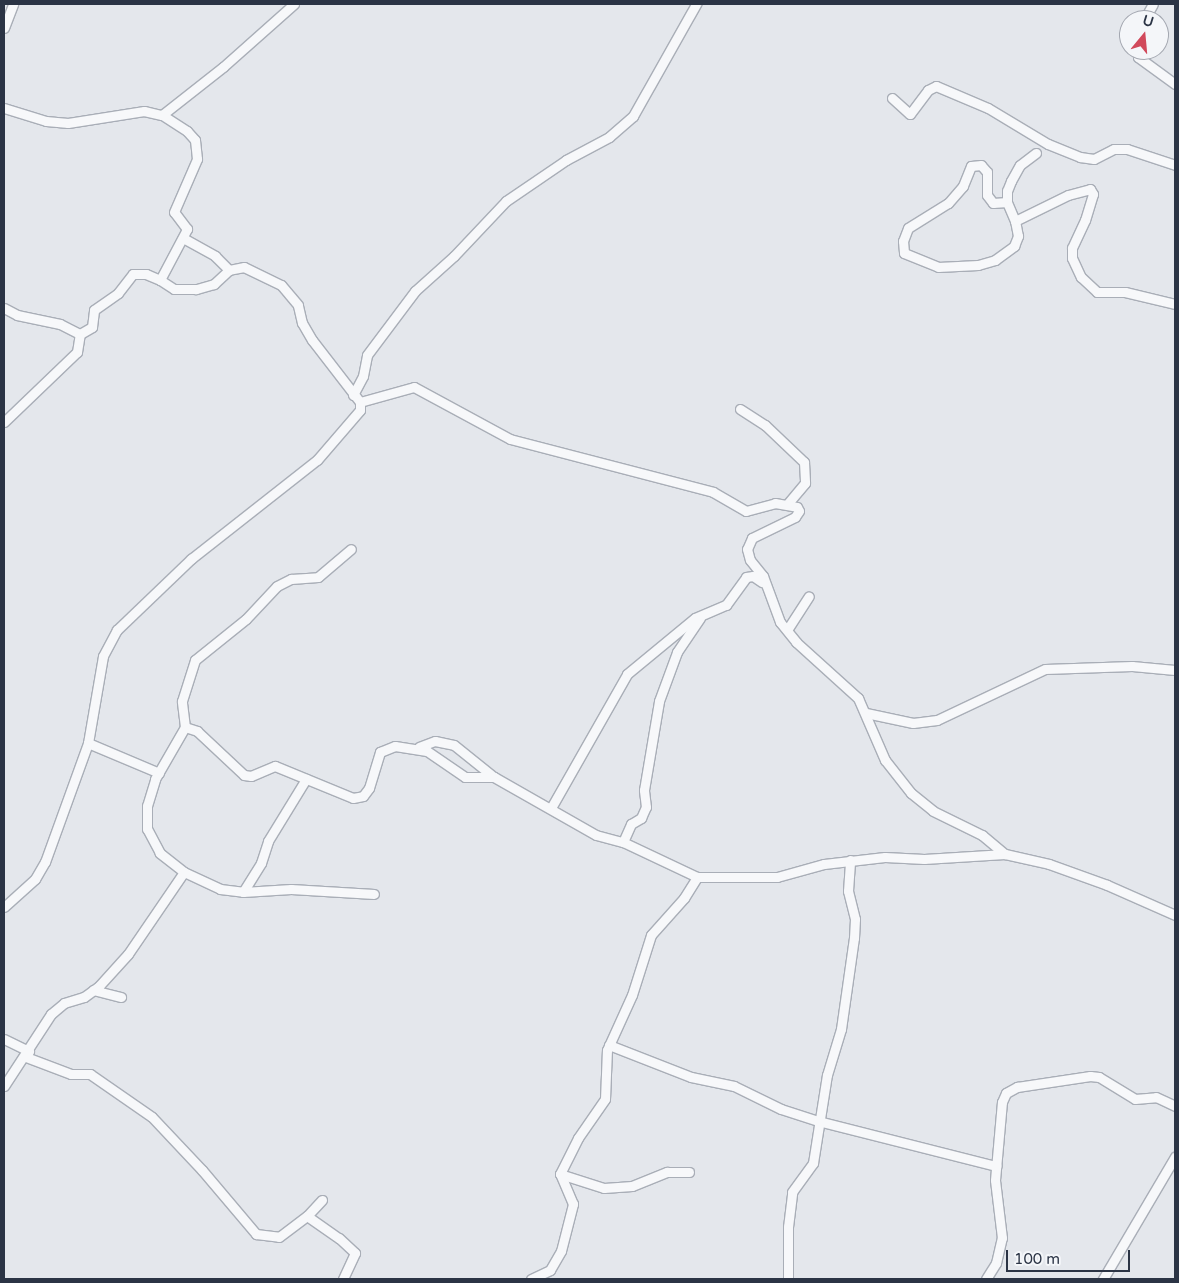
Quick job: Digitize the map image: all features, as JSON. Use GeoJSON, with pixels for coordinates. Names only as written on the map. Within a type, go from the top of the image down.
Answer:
{"type":"FeatureCollection","features":[{"type":"Feature","properties":{"kind":"street"},"geometry":{"type":"LineString","coordinates":[[4,28],[13,4]]}},
{"type":"Feature","properties":{"kind":"street"},"geometry":{"type":"LineString","coordinates":[[162,116],[223,67],[294,4]]}},
{"type":"Feature","properties":{"kind":"street"},"geometry":{"type":"LineString","coordinates":[[353,395],[363,376],[367,355],[415,291],[454,256],[506,201],[566,160],[609,138],[633,116],[696,4]]}},
{"type":"Feature","properties":{"kind":"street"},"geometry":{"type":"LineString","coordinates":[[1143,60],[1175,84]]}},
{"type":"Feature","properties":{"kind":"street"},"geometry":{"type":"LineString","coordinates":[[892,98],[905,112],[912,114],[928,90],[936,86],[988,108],[1048,144],[1080,157],[1094,159],[1114,149],[1126,149],[1175,162]]}},
{"type":"Feature","properties":{"kind":"street"},"geometry":{"type":"LineString","coordinates":[[4,108],[46,121],[68,123],[144,111],[162,116],[187,131],[197,150],[194,171],[174,212],[187,227],[160,280]]}},
{"type":"Feature","properties":{"kind":"street"},"geometry":{"type":"LineString","coordinates":[[1007,202],[1000,204],[989,200],[987,172],[981,165],[971,166],[962,186],[948,203],[908,228],[903,241],[904,253],[938,267],[978,265],[995,260],[1014,246],[1018,236],[1015,221],[1007,202],[1006,191],[1020,166],[1036,153]]}},
{"type":"Feature","properties":{"kind":"street"},"geometry":{"type":"LineString","coordinates":[[1015,221],[1068,195],[1090,189],[1093,194],[1085,220],[1072,248],[1072,258],[1082,276],[1096,292],[1126,292],[1175,304]]}},
{"type":"Feature","properties":{"kind":"street"},"geometry":{"type":"LineString","coordinates":[[183,238],[215,256],[229,270]]}},
{"type":"Feature","properties":{"kind":"street"},"geometry":{"type":"LineString","coordinates":[[80,334],[92,327],[94,310],[118,292],[133,274],[146,274],[174,289],[196,289],[214,284],[229,270],[244,267],[286,290],[298,305],[302,323],[312,340],[320,347],[353,395],[360,402]]}},
{"type":"Feature","properties":{"kind":"street"},"geometry":{"type":"LineString","coordinates":[[4,308],[16,315],[60,324],[80,334]]}},
{"type":"Feature","properties":{"kind":"street"},"geometry":{"type":"LineString","coordinates":[[4,422],[77,352],[80,334]]}},
{"type":"Feature","properties":{"kind":"street"},"geometry":{"type":"LineString","coordinates":[[360,402],[414,387],[510,439],[713,492],[746,511],[775,503],[788,503],[798,508],[798,514],[752,538],[747,549],[750,560],[767,584],[773,606],[787,630],[810,657],[858,698],[866,713],[874,741],[885,760],[911,793],[933,811],[982,835],[1005,854]]}},
{"type":"Feature","properties":{"kind":"street"},"geometry":{"type":"LineString","coordinates":[[4,907],[42,870],[91,744],[103,656],[125,620],[238,519],[316,460],[358,414],[360,402]]}},
{"type":"Feature","properties":{"kind":"street"},"geometry":{"type":"LineString","coordinates":[[740,409],[765,425],[804,462],[805,483],[788,503]]}},
{"type":"Feature","properties":{"kind":"street"},"geometry":{"type":"LineString","coordinates":[[351,549],[318,576],[291,579],[277,586],[246,619],[196,660],[182,701],[185,727],[159,773],[147,806],[147,829],[160,853],[184,872],[220,889],[242,892],[291,889],[374,894]]}},
{"type":"Feature","properties":{"kind":"street"},"geometry":{"type":"LineString","coordinates":[[551,808],[627,674],[700,617],[726,605],[746,577],[753,576],[767,584]]}},
{"type":"Feature","properties":{"kind":"street"},"geometry":{"type":"LineString","coordinates":[[787,630],[809,596]]}},
{"type":"Feature","properties":{"kind":"street"},"geometry":{"type":"LineString","coordinates":[[622,842],[631,824],[641,818],[646,807],[644,790],[659,701],[677,652],[700,617]]}},
{"type":"Feature","properties":{"kind":"street"},"geometry":{"type":"LineString","coordinates":[[866,713],[913,723],[937,720],[1045,669],[1132,666],[1175,670]]}},
{"type":"Feature","properties":{"kind":"street"},"geometry":{"type":"LineString","coordinates":[[185,727],[198,730],[244,775],[251,776],[275,766],[353,798],[363,796],[374,773],[380,752],[395,746],[419,747],[435,741],[454,745],[494,777],[596,835],[622,842],[697,877],[777,877],[850,860],[1005,854],[1049,864],[1175,915]]}},
{"type":"Feature","properties":{"kind":"street"},"geometry":{"type":"LineString","coordinates":[[91,744],[159,773]]}},
{"type":"Feature","properties":{"kind":"street"},"geometry":{"type":"LineString","coordinates":[[419,747],[465,777],[494,777]]}},
{"type":"Feature","properties":{"kind":"street"},"geometry":{"type":"LineString","coordinates":[[242,892],[260,863],[268,841],[306,779]]}},
{"type":"Feature","properties":{"kind":"street"},"geometry":{"type":"LineString","coordinates":[[788,1279],[788,1227],[792,1192],[813,1163],[818,1121],[827,1075],[842,1028],[855,919],[848,891],[850,860]]}},
{"type":"Feature","properties":{"kind":"street"},"geometry":{"type":"LineString","coordinates":[[4,1086],[28,1054],[51,1014],[64,1003],[93,990],[128,954],[184,872]]}},
{"type":"Feature","properties":{"kind":"street"},"geometry":{"type":"LineString","coordinates":[[531,1279],[550,1270],[561,1251],[573,1204],[560,1174],[578,1138],[604,1099],[604,1065],[609,1045],[632,995],[651,936],[684,898],[697,877]]}},
{"type":"Feature","properties":{"kind":"street"},"geometry":{"type":"LineString","coordinates":[[93,990],[121,997]]}},
{"type":"Feature","properties":{"kind":"street"},"geometry":{"type":"LineString","coordinates":[[4,1039],[28,1054],[71,1074],[90,1074],[152,1117],[193,1159],[256,1234],[279,1237],[307,1216],[322,1200]]}},
{"type":"Feature","properties":{"kind":"street"},"geometry":{"type":"LineString","coordinates":[[609,1045],[690,1077],[734,1086],[782,1109],[818,1121],[996,1166]]}},
{"type":"Feature","properties":{"kind":"street"},"geometry":{"type":"LineString","coordinates":[[986,1279],[996,1263],[1002,1238],[996,1166],[1002,1102],[1006,1093],[1017,1087],[1090,1076],[1099,1077],[1131,1098],[1156,1097],[1175,1106]]}},
{"type":"Feature","properties":{"kind":"street"},"geometry":{"type":"LineString","coordinates":[[1103,1279],[1175,1157]]}},
{"type":"Feature","properties":{"kind":"street"},"geometry":{"type":"LineString","coordinates":[[560,1174],[604,1188],[632,1186],[666,1172],[689,1172]]}},
{"type":"Feature","properties":{"kind":"street"},"geometry":{"type":"LineString","coordinates":[[307,1216],[354,1250],[355,1256],[343,1279]]}}]}
